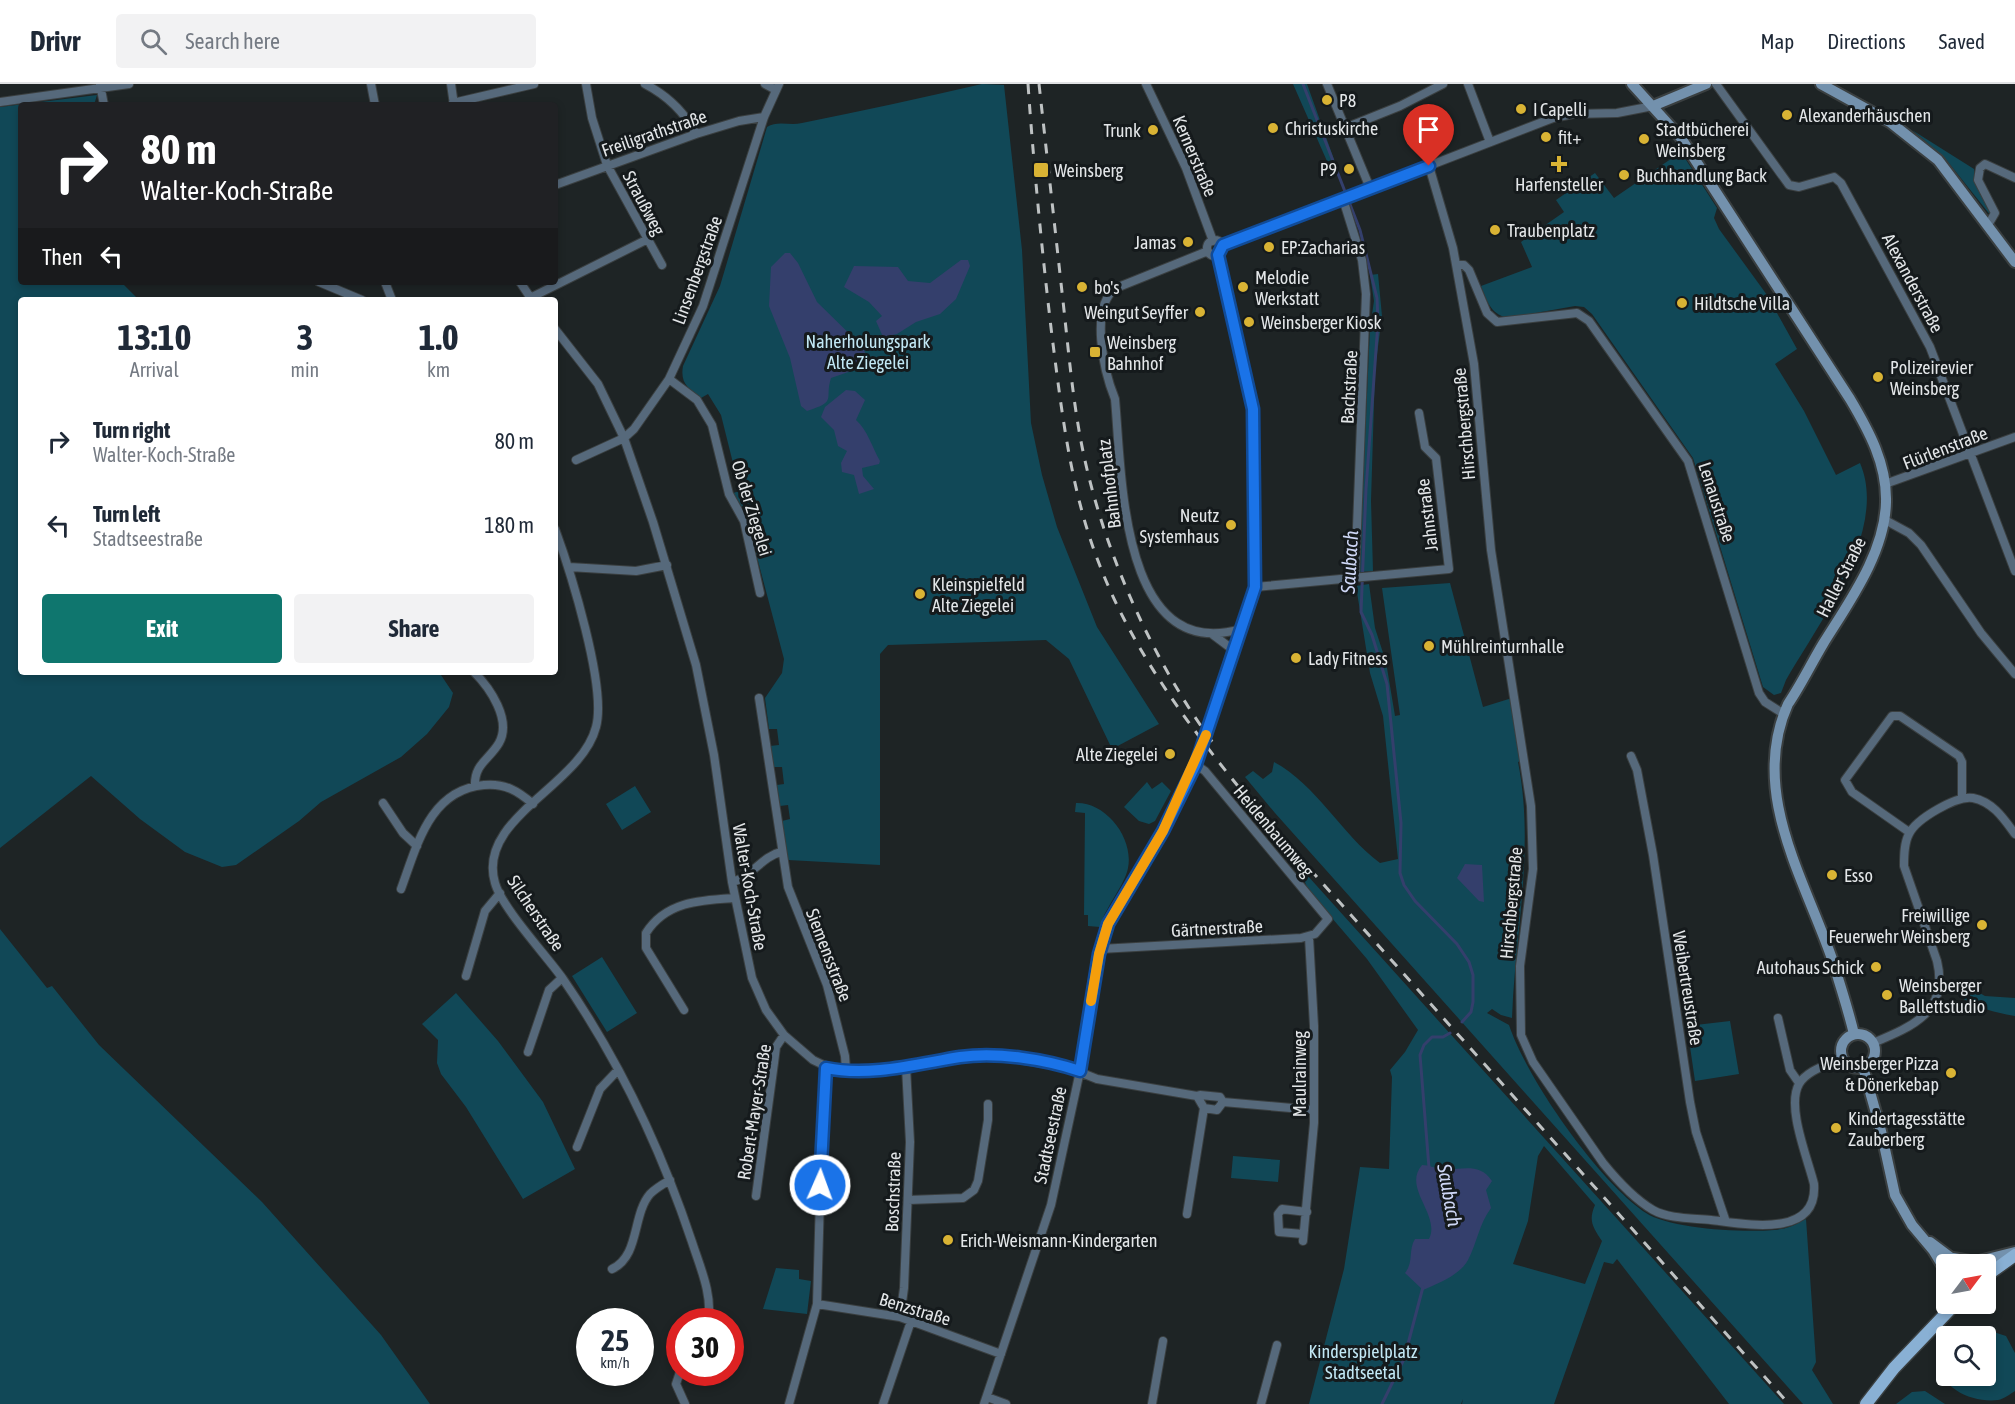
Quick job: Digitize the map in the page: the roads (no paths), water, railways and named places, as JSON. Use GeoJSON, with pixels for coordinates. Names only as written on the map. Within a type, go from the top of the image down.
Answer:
{"type":"FeatureCollection","features":[{"type":"Feature","properties":{"kind":"main road"},"geometry":{"type":"LineString","coordinates":[[1996,1268],[2014,1255]]}},
{"type":"Feature","properties":{"kind":"main road"},"geometry":{"type":"LineString","coordinates":[[1866,1404],[1894,1368],[1945,1314]]}},
{"type":"Feature","properties":{"kind":"street"},"geometry":{"type":"LineString","coordinates":[[0,102],[129,84]]}},
{"type":"Feature","properties":{"kind":"street"},"geometry":{"type":"LineString","coordinates":[[371,84],[374,102]]}},
{"type":"Feature","properties":{"kind":"street"},"geometry":{"type":"LineString","coordinates":[[451,84],[454,102]]}},
{"type":"Feature","properties":{"kind":"street"},"geometry":{"type":"LineString","coordinates":[[462,102],[534,84]]}},
{"type":"Feature","properties":{"kind":"street","name":"Straußweg"},"geometry":{"type":"LineString","coordinates":[[586,84],[592,118],[607,165],[646,240],[662,265]]}},
{"type":"Feature","properties":{"kind":"street"},"geometry":{"type":"LineString","coordinates":[[645,84],[669,98],[681,110],[696,134]]}},
{"type":"Feature","properties":{"kind":"street"},"geometry":{"type":"LineString","coordinates":[[765,84],[777,87]]}},
{"type":"Feature","properties":{"kind":"street","name":"Kernerstraße"},"geometry":{"type":"LineString","coordinates":[[1146,84],[1186,168],[1213,240]]}},
{"type":"Feature","properties":{"kind":"street"},"geometry":{"type":"LineString","coordinates":[[1327,84],[1370,188]]}},
{"type":"Feature","properties":{"kind":"street"},"geometry":{"type":"LineString","coordinates":[[1345,128],[1400,106],[1443,84]]}},
{"type":"Feature","properties":{"kind":"street"},"geometry":{"type":"LineString","coordinates":[[1468,84],[1490,142]]}},
{"type":"Feature","properties":{"kind":"street","name":"Haller Straße"},"geometry":{"type":"LineString","coordinates":[[1632,84],[1681,138],[1850,399],[1871,438],[1885,484],[1885,520],[1870,563],[1784,714],[1775,759],[1778,801],[1784,833],[1832,958],[1854,1034]]}},
{"type":"Feature","properties":{"kind":"street"},"geometry":{"type":"LineString","coordinates":[[1223,245],[1213,240],[1208,251],[1218,255],[1223,245],[1561,116],[1617,113],[1653,106],[1706,84]]}},
{"type":"Feature","properties":{"kind":"street","name":"Alexanderstraße"},"geometry":{"type":"LineString","coordinates":[[1716,84],[1789,185],[1799,187],[1834,177],[1841,183],[1927,339],[2015,571]]}},
{"type":"Feature","properties":{"kind":"street"},"geometry":{"type":"LineString","coordinates":[[1821,84],[1890,122],[1923,147],[1948,172],[2015,262]]}},
{"type":"Feature","properties":{"kind":"street"},"geometry":{"type":"LineString","coordinates":[[100,87],[103,102]]}},
{"type":"Feature","properties":{"kind":"street","name":"Linsenbergstraße"},"geometry":{"type":"LineString","coordinates":[[576,460],[624,438],[634,429],[669,379],[703,306],[764,117],[777,87]]}},
{"type":"Feature","properties":{"kind":"street","name":"Freiligrathstraße"},"geometry":{"type":"LineString","coordinates":[[558,184],[696,134],[739,121],[764,117]]}},
{"type":"Feature","properties":{"kind":"street"},"geometry":{"type":"LineString","coordinates":[[1988,225],[1995,213],[1978,180],[1980,168],[1985,164],[1990,165],[2015,178]]}},
{"type":"Feature","properties":{"kind":"street","name":"Hirschbergstraße"},"geometry":{"type":"LineString","coordinates":[[1429,166],[1457,265],[1474,364],[1491,550],[1531,806],[1533,869],[1520,966],[1521,1035],[1533,1062],[1603,1162],[1628,1189],[1652,1210],[1662,1214],[1762,1226],[1787,1223],[1809,1209],[1815,1194],[1794,1110],[1799,1083]]}},
{"type":"Feature","properties":{"kind":"street","name":"Bachstraße"},"geometry":{"type":"LineString","coordinates":[[1343,199],[1362,260],[1366,294],[1361,579]]}},
{"type":"Feature","properties":{"kind":"street"},"geometry":{"type":"LineString","coordinates":[[535,297],[646,240]]}},
{"type":"Feature","properties":{"kind":"street","name":"Bahnhofplatz"},"geometry":{"type":"LineString","coordinates":[[1208,251],[1130,280],[1108,293],[1101,315],[1102,341],[1109,384],[1115,399],[1125,508],[1139,566],[1150,593],[1173,622],[1190,630],[1212,634],[1241,629]]}},
{"type":"Feature","properties":{"kind":"street","name":"Stadtseestraße"},"geometry":{"type":"LineString","coordinates":[[986,1400],[1051,1205],[1080,1071],[1100,949],[1115,910],[1163,831],[1196,764],[1232,649],[1255,587],[1253,409],[1218,255]]}},
{"type":"Feature","properties":{"kind":"street","name":"Lenaustraße"},"geometry":{"type":"LineString","coordinates":[[1457,265],[1464,265],[1469,270],[1492,318],[1507,323],[1577,313],[1583,315],[1688,460],[1759,693],[1765,702],[1784,714]]}},
{"type":"Feature","properties":{"kind":"street"},"geometry":{"type":"LineString","coordinates":[[326,285],[355,297]]}},
{"type":"Feature","properties":{"kind":"street","name":"Walter-Koch-Straße"},"geometry":{"type":"LineString","coordinates":[[558,333],[598,384],[624,438],[667,565],[696,665],[708,720],[732,882],[752,978],[766,1010],[784,1035],[826,1068]]}},
{"type":"Feature","properties":{"kind":"street","name":"Ob der Ziegelei"},"geometry":{"type":"LineString","coordinates":[[669,379],[697,400],[712,425],[729,494],[744,521],[760,593]]}},
{"type":"Feature","properties":{"kind":"street","name":"Jahnstraße"},"geometry":{"type":"LineString","coordinates":[[1255,587],[1361,579],[1449,569],[1436,458],[1425,447],[1419,413]]}},
{"type":"Feature","properties":{"kind":"street","name":"Flürlenstraße"},"geometry":{"type":"LineString","coordinates":[[1885,484],[2015,437]]}},
{"type":"Feature","properties":{"kind":"street"},"geometry":{"type":"LineString","coordinates":[[1885,520],[1909,533],[1921,545],[1981,633],[2015,674]]}},
{"type":"Feature","properties":{"kind":"street","name":"Silcherstraße"},"geometry":{"type":"LineString","coordinates":[[558,537],[569,567],[596,684],[598,713],[596,727],[584,753],[506,830],[494,854],[493,871],[500,893],[562,978],[618,1070],[670,1180],[703,1276],[708,1308]]}},
{"type":"Feature","properties":{"kind":"street"},"geometry":{"type":"LineString","coordinates":[[569,567],[636,572],[667,565]]}},
{"type":"Feature","properties":{"kind":"street","name":"Bahnhofplatz"},"geometry":{"type":"LineString","coordinates":[[1212,634],[1232,649]]}},
{"type":"Feature","properties":{"kind":"street"},"geometry":{"type":"LineString","coordinates":[[475,786],[476,770],[498,744],[503,727],[498,707],[476,675]]}},
{"type":"Feature","properties":{"kind":"street","name":"Siemensstraße"},"geometry":{"type":"LineString","coordinates":[[759,698],[788,887],[827,986],[845,1056],[846,1070]]}},
{"type":"Feature","properties":{"kind":"street"},"geometry":{"type":"LineString","coordinates":[[1910,832],[1852,792],[1845,780],[1892,716],[1900,716],[1959,756],[1962,762],[1962,797]]}},
{"type":"Feature","properties":{"kind":"street","name":"Weibertreustraße"},"geometry":{"type":"LineString","coordinates":[[1631,756],[1636,770],[1653,855],[1696,1132],[1726,1222]]}},
{"type":"Feature","properties":{"kind":"street","name":"Heidenbaumweg"},"geometry":{"type":"LineString","coordinates":[[1196,764],[1205,771],[1329,920],[1309,937]]}},
{"type":"Feature","properties":{"kind":"street"},"geometry":{"type":"LineString","coordinates":[[400,889],[430,818],[444,800],[475,786],[492,785],[512,788],[533,804]]}},
{"type":"Feature","properties":{"kind":"street"},"geometry":{"type":"LineString","coordinates":[[1873,1043],[1918,1019],[1935,1004],[1940,994],[1940,974],[1937,961],[1904,866],[1904,853],[1910,832],[1934,812],[1962,797],[1975,798],[1989,805],[2015,834]]}},
{"type":"Feature","properties":{"kind":"street"},"geometry":{"type":"LineString","coordinates":[[383,803],[403,833],[417,846]]}},
{"type":"Feature","properties":{"kind":"street"},"geometry":{"type":"LineString","coordinates":[[732,882],[743,878],[771,856],[781,852]]}},
{"type":"Feature","properties":{"kind":"street"},"geometry":{"type":"LineString","coordinates":[[466,976],[485,911],[500,893]]}},
{"type":"Feature","properties":{"kind":"street"},"geometry":{"type":"LineString","coordinates":[[684,1010],[646,948],[646,933],[659,919],[687,903],[735,898]]}},
{"type":"Feature","properties":{"kind":"street","name":"Gärtnerstraße"},"geometry":{"type":"LineString","coordinates":[[1100,949],[1309,937]]}},
{"type":"Feature","properties":{"kind":"street","name":"Maulrainweg"},"geometry":{"type":"LineString","coordinates":[[1306,1212],[1282,1209],[1278,1214],[1279,1232],[1303,1238],[1306,1212],[1314,1110],[1314,1026],[1309,937]]}},
{"type":"Feature","properties":{"kind":"street"},"geometry":{"type":"LineString","coordinates":[[528,1052],[549,990],[562,978]]}},
{"type":"Feature","properties":{"kind":"street"},"geometry":{"type":"LineString","coordinates":[[1778,1018],[1790,1070],[1799,1083],[1812,1072],[1843,1057]]}},
{"type":"Feature","properties":{"kind":"street"},"geometry":{"type":"LineString","coordinates":[[1854,1034],[1867,1036],[1873,1043],[1874,1058],[1863,1067],[1852,1066],[1843,1057],[1843,1043],[1854,1034]]}},
{"type":"Feature","properties":{"kind":"street","name":"Robert-Mayer-Straße"},"geometry":{"type":"LineString","coordinates":[[756,1196],[776,1047],[784,1035]]}},
{"type":"Feature","properties":{"kind":"street"},"geometry":{"type":"LineString","coordinates":[[789,1404],[817,1304],[826,1068],[846,1070],[906,1067],[963,1057],[990,1056],[1041,1062],[1080,1071],[1097,1079],[1197,1096],[1220,1097],[1223,1102]]}},
{"type":"Feature","properties":{"kind":"street","name":"Boschstraße"},"geometry":{"type":"LineString","coordinates":[[900,1317],[904,1288],[908,1200],[909,1099],[906,1067]]}},
{"type":"Feature","properties":{"kind":"street"},"geometry":{"type":"LineString","coordinates":[[1863,1067],[1881,1131],[1895,1195],[1912,1225],[1936,1257]]}},
{"type":"Feature","properties":{"kind":"street"},"geometry":{"type":"LineString","coordinates":[[576,1147],[600,1089],[618,1070]]}},
{"type":"Feature","properties":{"kind":"street"},"geometry":{"type":"LineString","coordinates":[[1187,1214],[1204,1108],[1197,1096]]}},
{"type":"Feature","properties":{"kind":"street"},"geometry":{"type":"LineString","coordinates":[[1223,1102],[1314,1110]]}},
{"type":"Feature","properties":{"kind":"street"},"geometry":{"type":"LineString","coordinates":[[1204,1108],[1217,1110],[1223,1102]]}},
{"type":"Feature","properties":{"kind":"street"},"geometry":{"type":"LineString","coordinates":[[908,1200],[963,1198],[974,1190],[978,1181],[988,1120],[988,1104]]}},
{"type":"Feature","properties":{"kind":"street"},"geometry":{"type":"LineString","coordinates":[[612,1269],[620,1266],[628,1253],[646,1201],[651,1194],[670,1180]]}},
{"type":"Feature","properties":{"kind":"street"},"geometry":{"type":"LineString","coordinates":[[1924,1239],[1946,1254]]}},
{"type":"Feature","properties":{"kind":"street"},"geometry":{"type":"LineString","coordinates":[[1996,1258],[2014,1255]]}},
{"type":"Feature","properties":{"kind":"street","name":"Benzstraße"},"geometry":{"type":"LineString","coordinates":[[817,1304],[900,1317],[1002,1354]]}},
{"type":"Feature","properties":{"kind":"street"},"geometry":{"type":"LineString","coordinates":[[883,1404],[911,1321]]}},
{"type":"Feature","properties":{"kind":"street"},"geometry":{"type":"LineString","coordinates":[[1152,1404],[1163,1341]]}},
{"type":"Feature","properties":{"kind":"street"},"geometry":{"type":"LineString","coordinates":[[1261,1404],[1277,1346]]}},
{"type":"Feature","properties":{"kind":"street"},"geometry":{"type":"LineString","coordinates":[[677,1386],[685,1404]]}},
{"type":"Feature","properties":{"kind":"street"},"geometry":{"type":"LineString","coordinates":[[986,1400],[1006,1404]]}},
{"type":"Feature","properties":{"kind":"water"},"geometry":{"type":"Polygon","coordinates":[[[785,253],[790,253],[798,263],[817,302],[863,347],[868,361],[857,369],[831,378],[826,402],[807,411],[801,406],[790,358],[769,306],[771,267],[785,253]]]}},
{"type":"Feature","properties":{"kind":"water"},"geometry":{"type":"Polygon","coordinates":[[[961,260],[968,260],[970,266],[956,299],[940,314],[916,322],[897,334],[883,337],[876,321],[882,316],[869,302],[844,287],[854,266],[898,267],[908,281],[930,283],[961,260]]]}},
{"type":"Feature","properties":{"kind":"water"},"geometry":{"type":"Polygon","coordinates":[[[846,390],[855,391],[865,400],[856,420],[867,434],[880,461],[879,464],[862,468],[863,476],[874,489],[859,494],[854,475],[842,472],[841,463],[847,451],[838,446],[834,430],[821,417],[825,407],[846,390]]]}},
{"type":"Feature","properties":{"kind":"water"},"geometry":{"type":"Polygon","coordinates":[[[1465,864],[1482,865],[1484,902],[1479,901],[1457,878],[1465,864]]]}},
{"type":"Feature","properties":{"kind":"water"},"geometry":{"type":"Polygon","coordinates":[[[1422,1165],[1441,1169],[1475,1169],[1487,1175],[1492,1181],[1486,1190],[1491,1208],[1468,1260],[1454,1275],[1423,1290],[1405,1273],[1415,1239],[1429,1239],[1431,1230],[1416,1183],[1417,1174],[1422,1165]]]}},
{"type":"Feature","properties":{"kind":"waterway","name":"Saubach"},"geometry":{"type":"LineString","coordinates":[[1303,84],[1360,230],[1377,298],[1378,322],[1366,489],[1361,612],[1372,635],[1387,684],[1401,823],[1400,873],[1404,885],[1415,901],[1457,944],[1469,962],[1473,975],[1473,1002],[1471,1012],[1462,1022]]}},
{"type":"Feature","properties":{"kind":"waterway","name":"Saubach"},"geometry":{"type":"LineString","coordinates":[[1429,1168],[1420,1055],[1424,1045],[1432,1037],[1443,1037],[1450,1033]]}},
{"type":"Feature","properties":{"kind":"waterway","name":"Saubach"},"geometry":{"type":"LineString","coordinates":[[1382,1404],[1404,1359],[1423,1287]]}},
{"type":"Feature","properties":{"kind":"railway"},"geometry":{"type":"LineString","coordinates":[[1028,84],[1048,305],[1069,453],[1090,538],[1115,601],[1132,635],[1194,730],[1265,819],[1789,1404]]}},
{"type":"Feature","properties":{"kind":"railway"},"geometry":{"type":"LineString","coordinates":[[1039,84],[1072,386],[1089,476],[1114,557],[1148,636],[1168,674],[1213,743]]}},
{"type":"Feature","properties":{"kind":"place","name":"P8"},"geometry":{"type":"Point","coordinates":[1327,100]}},
{"type":"Feature","properties":{"kind":"place","name":"I Capelli"},"geometry":{"type":"Point","coordinates":[1521,109]}},
{"type":"Feature","properties":{"kind":"place","name":"Alexanderhäuschen"},"geometry":{"type":"Point","coordinates":[1787,115]}},
{"type":"Feature","properties":{"kind":"place","name":"Christuskirche"},"geometry":{"type":"Point","coordinates":[1273,128]}},
{"type":"Feature","properties":{"kind":"place","name":"Trunk"},"geometry":{"type":"Point","coordinates":[1153,130]}},
{"type":"Feature","properties":{"kind":"place","name":"fit+"},"geometry":{"type":"Point","coordinates":[1546,137]}},
{"type":"Feature","properties":{"kind":"place","name":"Stadtbücherei Weinsberg"},"geometry":{"type":"Point","coordinates":[1644,139]}},
{"type":"Feature","properties":{"kind":"place","name":"Harfensteller"},"geometry":{"type":"Point","coordinates":[1559,164]}},
{"type":"Feature","properties":{"kind":"place","name":"P9"},"geometry":{"type":"Point","coordinates":[1349,169]}},
{"type":"Feature","properties":{"kind":"place","name":"Weinsberg"},"geometry":{"type":"Point","coordinates":[1041,170]}},
{"type":"Feature","properties":{"kind":"place","name":"Buchhandlung Back"},"geometry":{"type":"Point","coordinates":[1624,175]}},
{"type":"Feature","properties":{"kind":"place","name":"Traubenplatz"},"geometry":{"type":"Point","coordinates":[1495,230]}},
{"type":"Feature","properties":{"kind":"place","name":"Jamas"},"geometry":{"type":"Point","coordinates":[1188,242]}},
{"type":"Feature","properties":{"kind":"place","name":"EP:Zacharias"},"geometry":{"type":"Point","coordinates":[1269,247]}},
{"type":"Feature","properties":{"kind":"place","name":"bo's"},"geometry":{"type":"Point","coordinates":[1082,287]}},
{"type":"Feature","properties":{"kind":"place","name":"Melodie Werkstatt"},"geometry":{"type":"Point","coordinates":[1243,287]}},
{"type":"Feature","properties":{"kind":"place","name":"Hildtsche Villa"},"geometry":{"type":"Point","coordinates":[1682,303]}},
{"type":"Feature","properties":{"kind":"place","name":"Weingut Seyffer"},"geometry":{"type":"Point","coordinates":[1200,312]}},
{"type":"Feature","properties":{"kind":"place","name":"Weinsberger Kiosk"},"geometry":{"type":"Point","coordinates":[1249,322]}},
{"type":"Feature","properties":{"kind":"place","name":"Weinsberg Bahnhof"},"geometry":{"type":"Point","coordinates":[1095,352]}},
{"type":"Feature","properties":{"kind":"place","name":"Polizeirevier Weinsberg"},"geometry":{"type":"Point","coordinates":[1878,377]}},
{"type":"Feature","properties":{"kind":"place","name":"Neutz Systemhaus"},"geometry":{"type":"Point","coordinates":[1231,525]}},
{"type":"Feature","properties":{"kind":"place","name":"Kleinspielfeld Alte Ziegelei"},"geometry":{"type":"Point","coordinates":[920,594]}},
{"type":"Feature","properties":{"kind":"place","name":"Mühlreinturnhalle"},"geometry":{"type":"Point","coordinates":[1429,646]}},
{"type":"Feature","properties":{"kind":"place","name":"Lady Fitness"},"geometry":{"type":"Point","coordinates":[1296,658]}},
{"type":"Feature","properties":{"kind":"place","name":"Alte Ziegelei"},"geometry":{"type":"Point","coordinates":[1170,754]}},
{"type":"Feature","properties":{"kind":"place","name":"Esso"},"geometry":{"type":"Point","coordinates":[1832,875]}},
{"type":"Feature","properties":{"kind":"place","name":"Freiwillige Feuerwehr Weinsberg"},"geometry":{"type":"Point","coordinates":[1982,925]}},
{"type":"Feature","properties":{"kind":"place","name":"Autohaus Schick"},"geometry":{"type":"Point","coordinates":[1876,967]}},
{"type":"Feature","properties":{"kind":"place","name":"Weinsberger Ballettstudio"},"geometry":{"type":"Point","coordinates":[1887,995]}},
{"type":"Feature","properties":{"kind":"place","name":"Weinsberger Pizza & Dönerkebap"},"geometry":{"type":"Point","coordinates":[1951,1073]}},
{"type":"Feature","properties":{"kind":"place","name":"Kindertagesstätte Zauberberg"},"geometry":{"type":"Point","coordinates":[1836,1128]}},
{"type":"Feature","properties":{"kind":"place","name":"Erich-Weismann-Kindergarten"},"geometry":{"type":"Point","coordinates":[948,1240]}},
{"type":"Feature","properties":{"kind":"park label","name":"Naherholungspark Alte Ziegelei"},"geometry":{"type":"Point","coordinates":[868,351]}},
{"type":"Feature","properties":{"kind":"park label","name":"Kinderspielplatz Stadtseetal"},"geometry":{"type":"Point","coordinates":[1363,1361]}}]}
